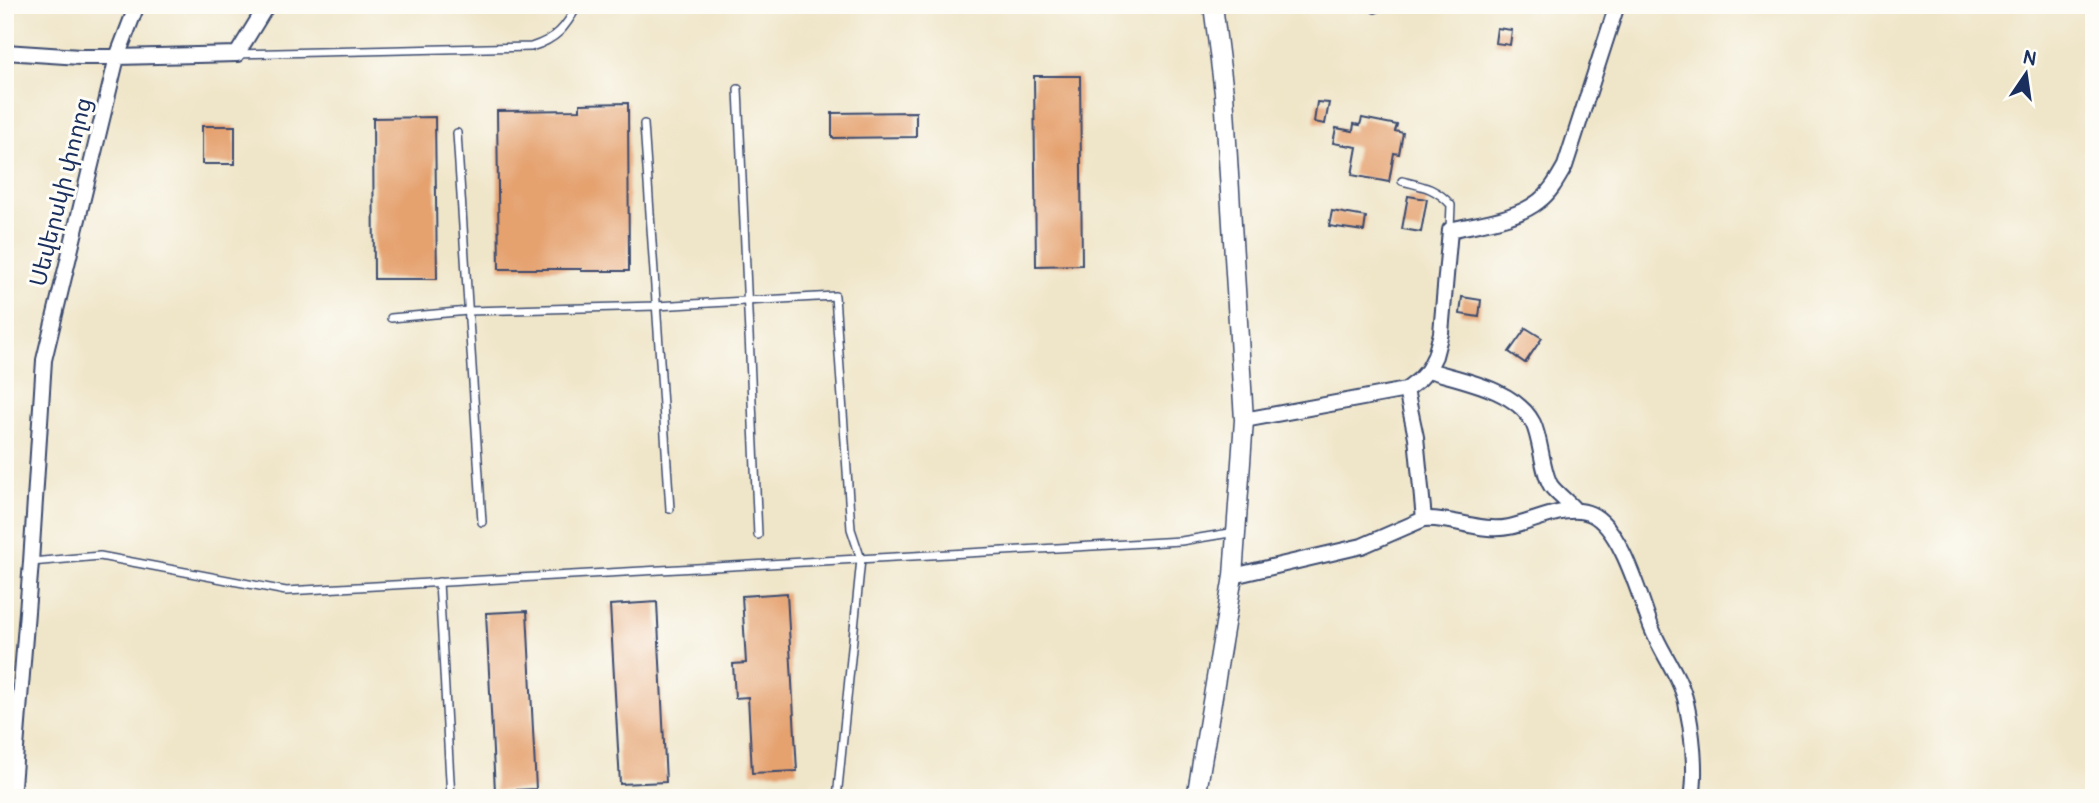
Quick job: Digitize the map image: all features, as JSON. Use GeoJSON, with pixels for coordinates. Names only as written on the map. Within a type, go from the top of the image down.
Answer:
{"type":"FeatureCollection","features":[{"type":"Feature","properties":{"kind":"street","name":"Սեվերսկի փողոց"},"geometry":{"type":"LineString","coordinates":[[12,798],[44,360],[117,57],[136,5]]}},
{"type":"Feature","properties":{"kind":"street"},"geometry":{"type":"LineString","coordinates":[[5,52],[80,57],[237,54],[267,5]]}},
{"type":"Feature","properties":{"kind":"street"},"geometry":{"type":"LineString","coordinates":[[1196,798],[1233,576],[1244,420],[1224,93],[1213,5]]}},
{"type":"Feature","properties":{"kind":"street"},"geometry":{"type":"LineString","coordinates":[[1244,420],[1406,390],[1420,379],[1435,356],[1441,333],[1450,230],[1517,213],[1539,201],[1556,183],[1565,166],[1617,5]]}},
{"type":"Feature","properties":{"kind":"street"},"geometry":{"type":"LineString","coordinates":[[1428,370],[1475,384],[1517,403],[1532,422],[1551,485],[1574,509]]}},
{"type":"Feature","properties":{"kind":"street"},"geometry":{"type":"LineString","coordinates":[[1406,390],[1416,438],[1424,519]]}},
{"type":"Feature","properties":{"kind":"street"},"geometry":{"type":"LineString","coordinates":[[1233,576],[1354,548],[1424,519],[1507,528],[1574,509],[1588,512],[1601,519],[1611,531],[1635,580],[1653,631],[1681,687],[1689,719],[1694,772],[1692,798]]}},
{"type":"Feature","properties":{"kind":"lane"},"geometry":{"type":"LineString","coordinates":[[237,54],[531,47],[547,42],[561,32],[578,5]]}},
{"type":"Feature","properties":{"kind":"lane"},"geometry":{"type":"LineString","coordinates":[[738,89],[758,535]]}},
{"type":"Feature","properties":{"kind":"lane"},"geometry":{"type":"LineString","coordinates":[[644,124],[670,509]]}},
{"type":"Feature","properties":{"kind":"lane"},"geometry":{"type":"LineString","coordinates":[[457,133],[482,522]]}},
{"type":"Feature","properties":{"kind":"lane"},"geometry":{"type":"LineString","coordinates":[[1402,181],[1433,189],[1444,196],[1451,205],[1450,230]]}},
{"type":"Feature","properties":{"kind":"lane"},"geometry":{"type":"LineString","coordinates":[[391,318],[468,312],[656,306],[835,296],[851,530],[861,559],[837,796],[797,798]]}},
{"type":"Feature","properties":{"kind":"lane"},"geometry":{"type":"LineString","coordinates":[[31,562],[100,556],[286,591],[1181,541],[1237,531]]}},
{"type":"Feature","properties":{"kind":"lane"},"geometry":{"type":"LineString","coordinates":[[439,582],[451,798]]}},
{"type":"Feature","properties":{"kind":"building"},"geometry":{"type":"Polygon","coordinates":[[[1497,28],[1512,30],[1510,45],[1495,43],[1497,28]]]}},
{"type":"Feature","properties":{"kind":"building"},"geometry":{"type":"Polygon","coordinates":[[[1034,76],[1080,76],[1082,265],[1036,266],[1034,76]]]}},
{"type":"Feature","properties":{"kind":"building"},"geometry":{"type":"Polygon","coordinates":[[[1317,102],[1329,103],[1325,124],[1314,122],[1317,102]]]}},
{"type":"Feature","properties":{"kind":"building"},"geometry":{"type":"Polygon","coordinates":[[[628,103],[629,271],[499,269],[497,111],[580,110],[580,104],[628,103]]]}},
{"type":"Feature","properties":{"kind":"building"},"geometry":{"type":"Polygon","coordinates":[[[916,112],[916,137],[832,138],[832,113],[916,112]]]}},
{"type":"Feature","properties":{"kind":"building"},"geometry":{"type":"Polygon","coordinates":[[[435,117],[437,279],[374,279],[373,118],[435,117]]]}},
{"type":"Feature","properties":{"kind":"building"},"geometry":{"type":"Polygon","coordinates":[[[1362,118],[1397,125],[1395,131],[1403,133],[1399,154],[1394,153],[1389,182],[1352,175],[1357,147],[1333,143],[1336,128],[1353,131],[1354,124],[1360,125],[1362,118]]]}},
{"type":"Feature","properties":{"kind":"building"},"geometry":{"type":"Polygon","coordinates":[[[202,126],[235,126],[235,164],[202,164],[202,126]]]}},
{"type":"Feature","properties":{"kind":"building"},"geometry":{"type":"Polygon","coordinates":[[[1408,196],[1427,199],[1421,232],[1402,229],[1408,196]]]}},
{"type":"Feature","properties":{"kind":"building"},"geometry":{"type":"Polygon","coordinates":[[[1332,211],[1366,217],[1364,231],[1329,226],[1332,211]]]}},
{"type":"Feature","properties":{"kind":"building"},"geometry":{"type":"Polygon","coordinates":[[[1462,297],[1481,300],[1479,317],[1460,314],[1462,297]]]}},
{"type":"Feature","properties":{"kind":"building"},"geometry":{"type":"Polygon","coordinates":[[[1526,328],[1542,338],[1525,363],[1509,352],[1526,328]]]}},
{"type":"Feature","properties":{"kind":"building"},"geometry":{"type":"Polygon","coordinates":[[[787,593],[797,771],[752,773],[748,697],[735,698],[733,664],[746,663],[742,596],[787,593]]]}},
{"type":"Feature","properties":{"kind":"building"},"geometry":{"type":"Polygon","coordinates":[[[657,602],[666,782],[620,784],[610,605],[657,602]]]}},
{"type":"Feature","properties":{"kind":"building"},"geometry":{"type":"Polygon","coordinates":[[[527,611],[536,789],[495,791],[486,613],[527,611]]]}}]}
